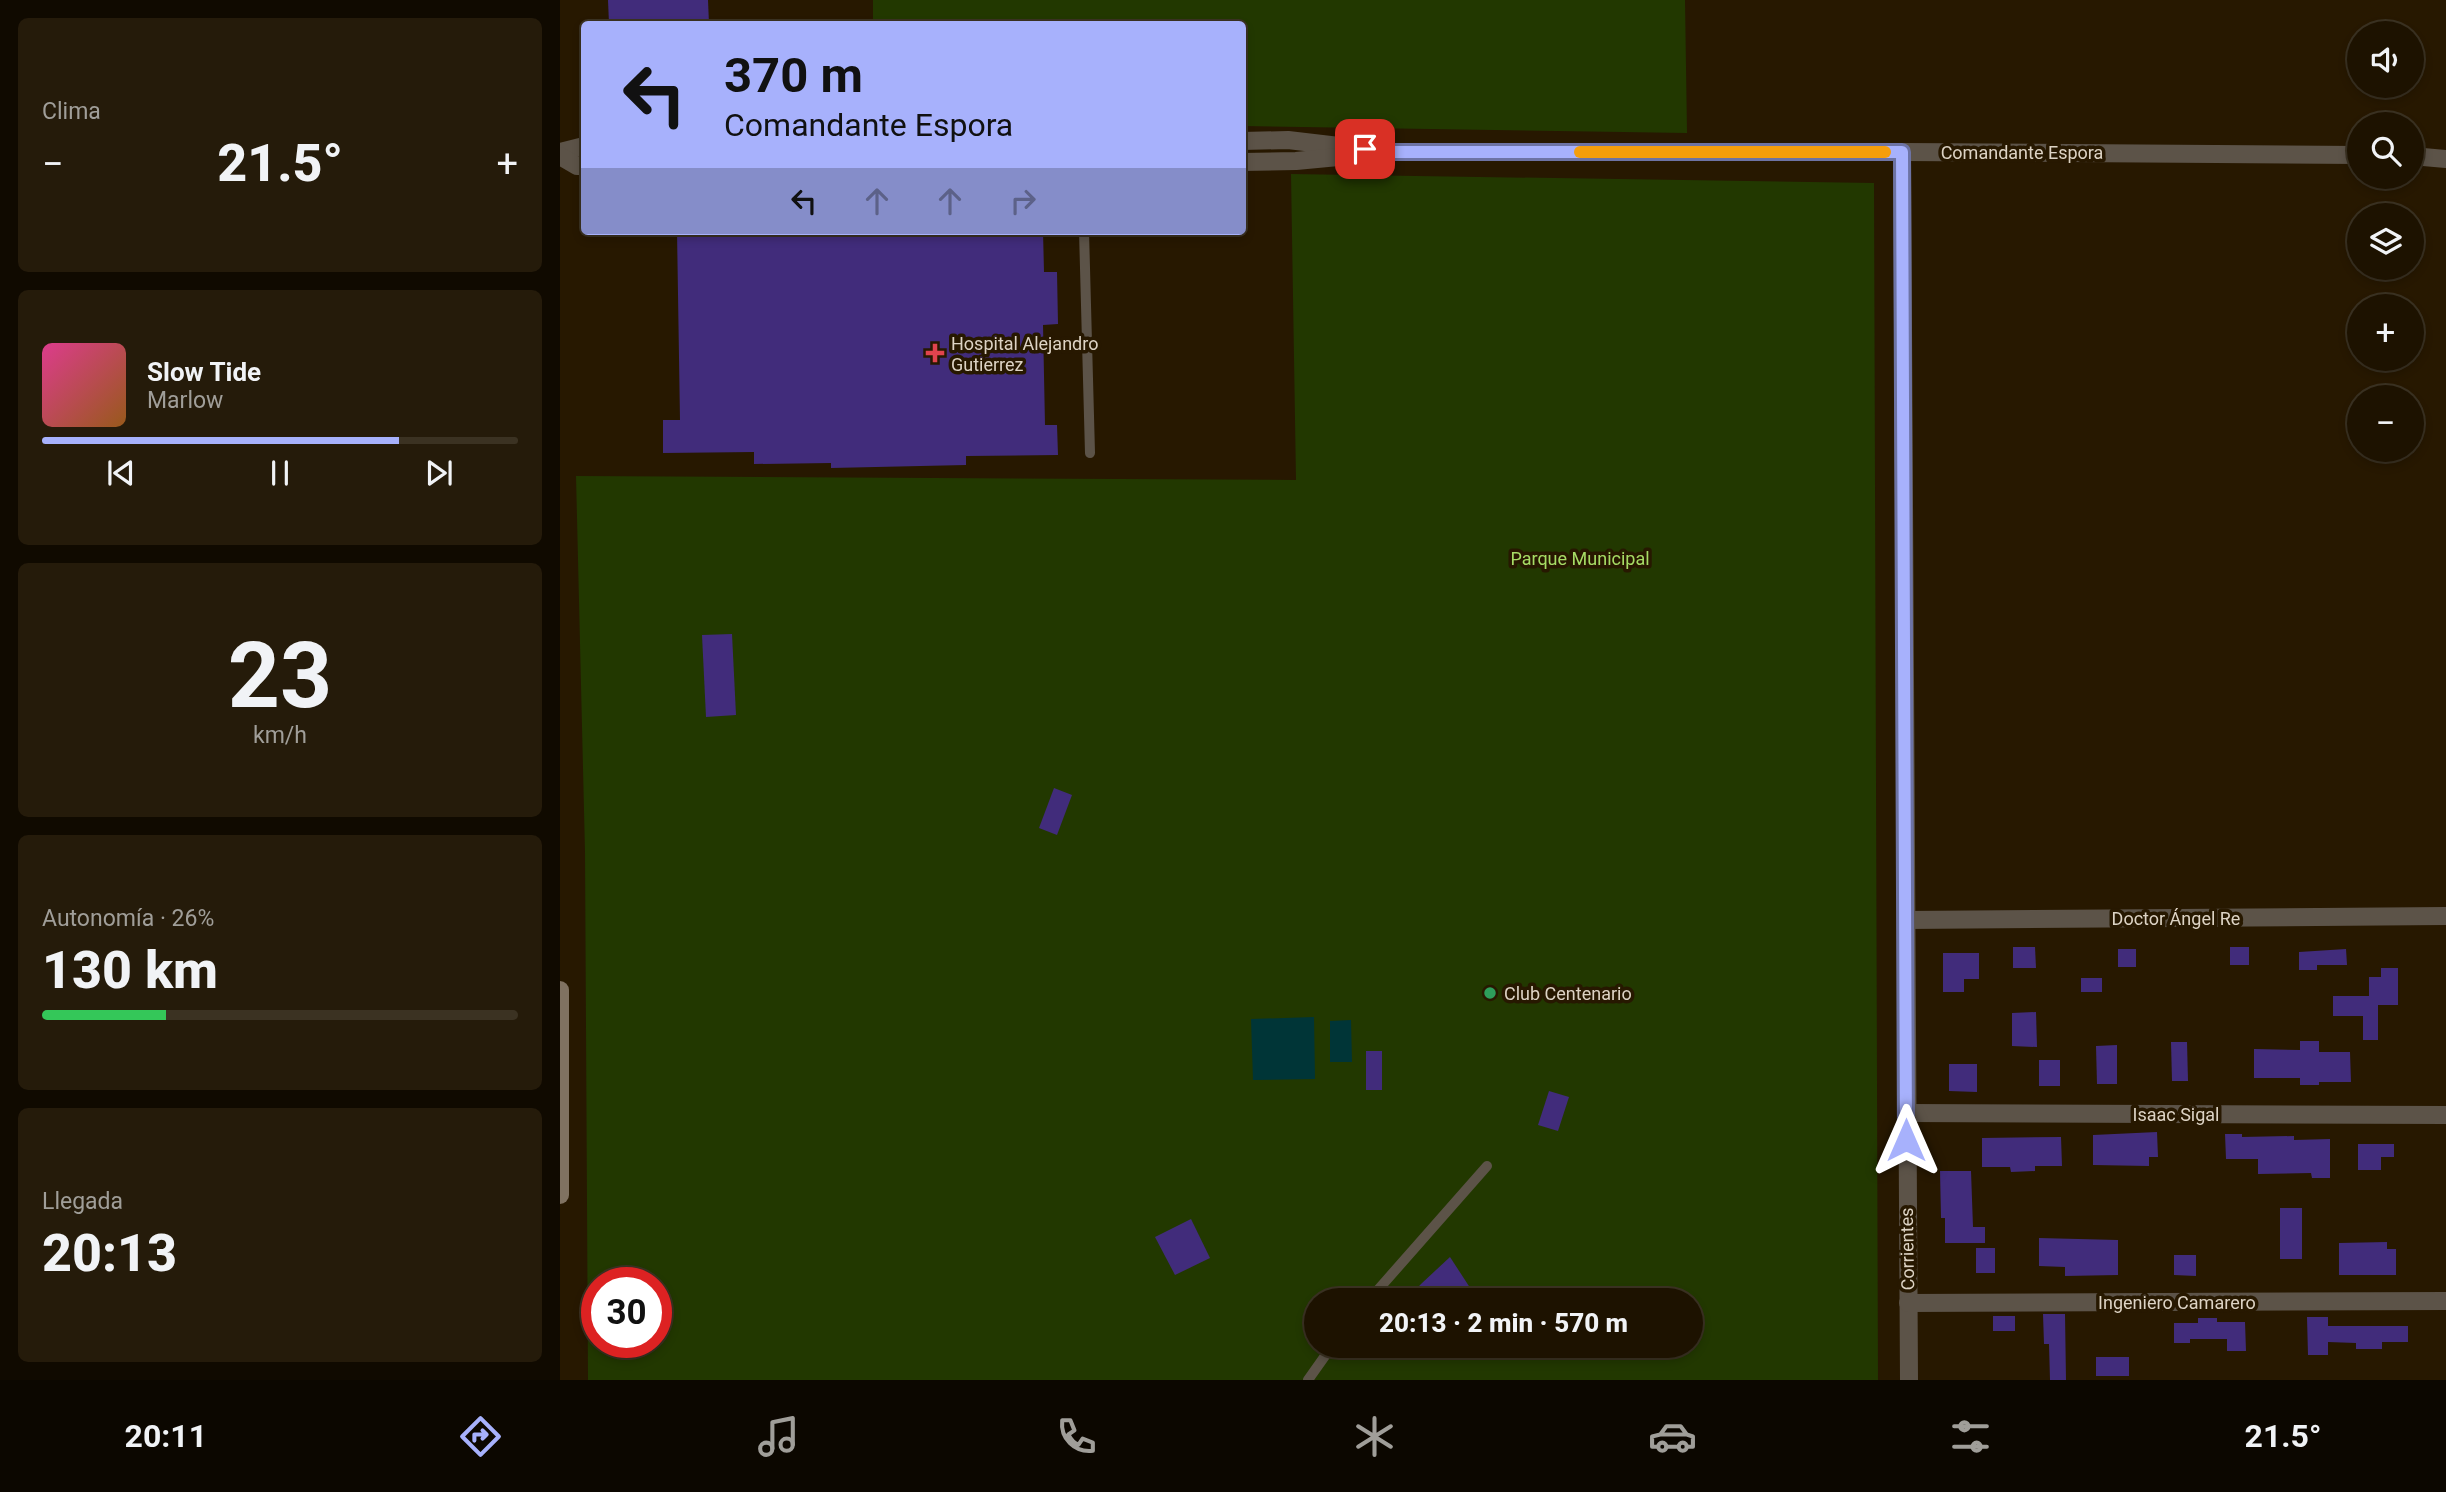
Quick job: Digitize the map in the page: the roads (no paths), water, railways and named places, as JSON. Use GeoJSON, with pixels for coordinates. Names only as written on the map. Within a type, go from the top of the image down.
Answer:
{"type":"FeatureCollection","features":[{"type":"Feature","properties":{"kind":"main road"},"geometry":{"type":"LineString","coordinates":[[560,990],[560,1195]]}},
{"type":"Feature","properties":{"kind":"street","name":"Comandante Espora"},"geometry":{"type":"LineString","coordinates":[[1246,141],[1288,140],[1391,152]]}},
{"type":"Feature","properties":{"kind":"street"},"geometry":{"type":"LineString","coordinates":[[560,154],[581,147]]}},
{"type":"Feature","properties":{"kind":"street","name":"Comandante Espora"},"geometry":{"type":"LineString","coordinates":[[1246,162],[1296,161],[1391,152],[2347,155]]}},
{"type":"Feature","properties":{"kind":"street","name":"Corrientes"},"geometry":{"type":"LineString","coordinates":[[1902,152],[1909,1380]]}},
{"type":"Feature","properties":{"kind":"street"},"geometry":{"type":"LineString","coordinates":[[560,154],[581,166]]}},
{"type":"Feature","properties":{"kind":"street"},"geometry":{"type":"LineString","coordinates":[[2424,157],[2446,159]]}},
{"type":"Feature","properties":{"kind":"street","name":"Doctor Ángel Re"},"geometry":{"type":"LineString","coordinates":[[1906,920],[2446,916]]}},
{"type":"Feature","properties":{"kind":"street","name":"Isaac Sigal"},"geometry":{"type":"LineString","coordinates":[[1906,1113],[2446,1115]]}},
{"type":"Feature","properties":{"kind":"street","name":"Ingeniero Camarero"},"geometry":{"type":"LineString","coordinates":[[1908,1303],[2446,1301]]}},
{"type":"Feature","properties":{"kind":"lane"},"geometry":{"type":"LineString","coordinates":[[1084,235],[1090,453]]}},
{"type":"Feature","properties":{"kind":"lane"},"geometry":{"type":"LineString","coordinates":[[1380,1288],[1487,1166]]}},
{"type":"Feature","properties":{"kind":"lane"},"geometry":{"type":"LineString","coordinates":[[1308,1380],[1324,1358]]}},
{"type":"Feature","properties":{"kind":"water"},"geometry":{"type":"Polygon","coordinates":[[[1314,1017],[1315,1079],[1253,1080],[1251,1019],[1314,1017]]]}},
{"type":"Feature","properties":{"kind":"water"},"geometry":{"type":"Polygon","coordinates":[[[1351,1020],[1352,1062],[1330,1062],[1330,1021],[1351,1020]]]}},
{"type":"Feature","properties":{"kind":"place","name":"Hospital Alejandro Gutierrez"},"geometry":{"type":"Point","coordinates":[935,353]}},
{"type":"Feature","properties":{"kind":"place","name":"Club Centenario"},"geometry":{"type":"Point","coordinates":[1490,993]}},
{"type":"Feature","properties":{"kind":"park label","name":"Parque Municipal"},"geometry":{"type":"Point","coordinates":[1580,558]}}]}
